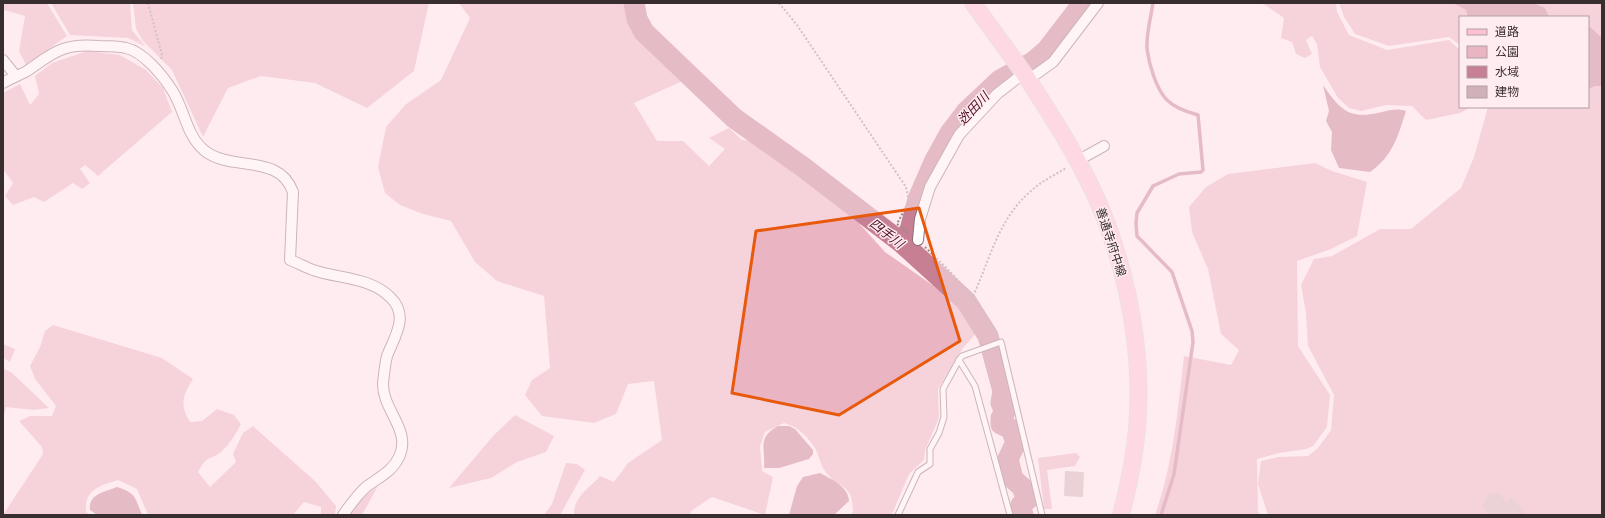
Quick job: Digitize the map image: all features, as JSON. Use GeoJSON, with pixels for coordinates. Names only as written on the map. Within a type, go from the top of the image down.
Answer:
{"type":"FeatureCollection","features":[{"type":"Feature","properties":{"kind":"main road","name":"善通寺府中線"},"geometry":{"type":"LineString","coordinates":[[973,3],[1023,72],[1077,161],[1104,216],[1113,243],[1125,287],[1136,348],[1138,393],[1134,458],[1121,515]]}},
{"type":"Feature","properties":{"kind":"street"},"geometry":{"type":"LineString","coordinates":[[918,240],[920,219],[930,187],[959,135],[997,94],[1023,72],[1053,62],[1098,3]]}},
{"type":"Feature","properties":{"kind":"street"},"geometry":{"type":"LineString","coordinates":[[3,83],[15,75],[26,72],[48,55],[65,48],[89,45],[127,48],[137,52],[158,70],[173,91],[193,139],[204,150],[215,158],[266,167],[280,172],[289,181],[293,192],[290,260],[313,270],[366,282],[385,293],[399,307],[401,317],[398,330],[387,358],[383,385],[390,411],[402,434],[404,445],[394,466],[385,475],[366,488],[350,504],[343,515]]}},
{"type":"Feature","properties":{"kind":"street"},"geometry":{"type":"LineString","coordinates":[[3,60],[15,75]]}},
{"type":"Feature","properties":{"kind":"street"},"geometry":{"type":"LineString","coordinates":[[1077,161],[1104,146]]}},
{"type":"Feature","properties":{"kind":"lane"},"geometry":{"type":"LineString","coordinates":[[898,515],[918,472],[930,464],[930,449],[939,433],[944,417],[943,389],[961,358],[999,342],[1042,515]]}},
{"type":"Feature","properties":{"kind":"lane"},"geometry":{"type":"LineString","coordinates":[[961,358],[975,386],[1010,515]]}},
{"type":"Feature","properties":{"kind":"path"},"geometry":{"type":"LineString","coordinates":[[148,3],[162,55],[158,70]]}},
{"type":"Feature","properties":{"kind":"path"},"geometry":{"type":"LineString","coordinates":[[779,3],[797,25],[906,187],[909,201],[897,224],[904,230]]}},
{"type":"Feature","properties":{"kind":"path"},"geometry":{"type":"LineString","coordinates":[[973,297],[1004,222],[1033,189],[1077,161]]}},
{"type":"Feature","properties":{"kind":"path"},"geometry":{"type":"LineString","coordinates":[[918,240],[953,274],[973,297],[991,323],[999,342]]}},
{"type":"Feature","properties":{"kind":"highlighted area"},"geometry":{"type":"Polygon","coordinates":[[[919,208],[960,341],[839,415],[732,393],[756,231],[919,208]]]}},
{"type":"Feature","properties":{"kind":"green space"},"geometry":{"type":"Polygon","coordinates":[[[3,3],[47,3],[67,36],[26,65],[19,51],[25,16],[4,10],[3,3]]]}},
{"type":"Feature","properties":{"kind":"green space"},"geometry":{"type":"Polygon","coordinates":[[[51,3],[130,3],[132,30],[145,46],[128,38],[70,35],[51,3]]]}},
{"type":"Feature","properties":{"kind":"green space"},"geometry":{"type":"Polygon","coordinates":[[[133,3],[429,3],[414,71],[367,108],[315,83],[261,76],[228,88],[203,137],[172,70],[143,41],[136,29],[133,3]]]}},
{"type":"Feature","properties":{"kind":"green space"},"geometry":{"type":"Polygon","coordinates":[[[459,3],[628,3],[632,23],[663,61],[689,78],[634,103],[657,141],[683,141],[709,166],[725,149],[709,138],[729,128],[742,140],[755,141],[857,221],[885,252],[961,305],[979,330],[963,348],[938,389],[939,418],[925,450],[924,460],[909,474],[893,512],[890,515],[850,515],[853,512],[852,502],[848,491],[830,477],[825,471],[815,448],[809,439],[793,426],[784,423],[765,432],[760,446],[762,471],[773,477],[765,515],[712,497],[691,511],[690,515],[574,515],[574,509],[579,498],[600,476],[614,482],[628,463],[662,440],[654,381],[628,384],[616,414],[594,423],[542,416],[525,395],[532,380],[550,368],[544,296],[497,281],[475,262],[451,221],[423,214],[400,205],[385,193],[378,167],[386,127],[405,105],[441,80],[470,18],[459,3]]]}},
{"type":"Feature","properties":{"kind":"green space"},"geometry":{"type":"Polygon","coordinates":[[[1262,3],[1336,3],[1337,12],[1349,35],[1387,50],[1449,40],[1459,49],[1459,108],[1469,108],[1460,113],[1426,120],[1412,106],[1386,105],[1361,111],[1349,108],[1338,98],[1320,67],[1317,44],[1312,36],[1306,40],[1312,54],[1305,58],[1296,54],[1292,42],[1281,38],[1284,18],[1262,3]]]}},
{"type":"Feature","properties":{"kind":"green space"},"geometry":{"type":"Polygon","coordinates":[[[1339,3],[1602,3],[1602,515],[1268,515],[1258,484],[1261,461],[1278,457],[1308,456],[1318,448],[1331,430],[1334,395],[1308,346],[1306,313],[1301,285],[1314,259],[1332,256],[1380,229],[1411,229],[1461,188],[1474,157],[1488,108],[1589,108],[1589,16],[1459,16],[1459,44],[1449,37],[1389,46],[1355,34],[1344,17],[1339,3]]]}},
{"type":"Feature","properties":{"kind":"green space"},"geometry":{"type":"Polygon","coordinates":[[[87,51],[120,55],[146,70],[163,88],[172,112],[98,176],[85,165],[80,169],[90,183],[82,189],[73,183],[44,202],[34,197],[13,205],[5,196],[13,183],[3,169],[3,93],[20,84],[30,105],[39,94],[35,76],[52,63],[87,51]]]}},
{"type":"Feature","properties":{"kind":"green space"},"geometry":{"type":"Polygon","coordinates":[[[1315,163],[1332,171],[1367,182],[1357,236],[1331,249],[1297,261],[1298,346],[1330,395],[1327,427],[1313,446],[1306,449],[1279,453],[1257,459],[1258,511],[1260,515],[1155,515],[1171,457],[1184,356],[1231,365],[1239,350],[1221,334],[1208,269],[1192,232],[1189,207],[1206,187],[1228,174],[1315,163]]]}},
{"type":"Feature","properties":{"kind":"green space"},"geometry":{"type":"Polygon","coordinates":[[[53,325],[162,358],[193,379],[185,395],[183,405],[190,422],[202,421],[217,409],[234,415],[241,424],[233,438],[219,454],[208,459],[198,472],[210,487],[236,462],[233,454],[243,433],[253,426],[316,482],[336,506],[335,515],[321,515],[321,507],[304,502],[293,515],[148,515],[137,489],[118,480],[105,484],[90,493],[86,504],[86,512],[90,515],[3,515],[43,454],[42,447],[19,421],[30,416],[52,416],[56,406],[35,379],[30,366],[40,347],[45,331],[53,325]]]}},
{"type":"Feature","properties":{"kind":"green space"},"geometry":{"type":"Polygon","coordinates":[[[3,344],[15,349],[10,362],[3,358],[3,344]]]}},
{"type":"Feature","properties":{"kind":"green space"},"geometry":{"type":"Polygon","coordinates":[[[3,368],[12,373],[49,408],[34,410],[6,407],[3,419],[3,368]]]}},
{"type":"Feature","properties":{"kind":"green space"},"geometry":{"type":"Polygon","coordinates":[[[515,415],[554,436],[546,452],[517,462],[491,478],[449,488],[493,436],[515,415]]]}},
{"type":"Feature","properties":{"kind":"green space"},"geometry":{"type":"Polygon","coordinates":[[[1076,453],[1080,457],[1075,466],[1047,470],[1052,509],[1044,509],[1038,458],[1076,453]]]}},
{"type":"Feature","properties":{"kind":"green space"},"geometry":{"type":"Polygon","coordinates":[[[566,463],[577,464],[585,470],[560,515],[544,515],[552,504],[566,463]]]}},
{"type":"Feature","properties":{"kind":"green space"},"geometry":{"type":"Polygon","coordinates":[[[378,486],[362,515],[350,515],[361,499],[378,486]]]}},
{"type":"Feature","properties":{"kind":"water"},"geometry":{"type":"Polygon","coordinates":[[[1453,3],[1533,3],[1545,8],[1549,16],[1468,16],[1466,10],[1453,3]]]}},
{"type":"Feature","properties":{"kind":"water"},"geometry":{"type":"Polygon","coordinates":[[[1589,26],[1602,38],[1602,86],[1595,86],[1589,89],[1589,26]]]}},
{"type":"Feature","properties":{"kind":"water"},"geometry":{"type":"Polygon","coordinates":[[[1323,85],[1341,107],[1354,114],[1371,114],[1397,109],[1406,111],[1394,145],[1378,166],[1370,172],[1339,168],[1331,150],[1332,132],[1326,121],[1329,111],[1323,85]]]}},
{"type":"Feature","properties":{"kind":"water"},"geometry":{"type":"Polygon","coordinates":[[[778,426],[789,426],[795,429],[813,450],[813,454],[809,459],[779,468],[764,468],[764,440],[771,430],[778,426]]]}},
{"type":"Feature","properties":{"kind":"water"},"geometry":{"type":"Polygon","coordinates":[[[820,473],[839,484],[846,492],[849,501],[834,515],[789,515],[797,486],[803,477],[820,473]]]}},
{"type":"Feature","properties":{"kind":"water"},"geometry":{"type":"Polygon","coordinates":[[[117,487],[128,491],[134,496],[142,515],[97,515],[90,510],[90,505],[94,497],[117,487]]]}},
{"type":"Feature","properties":{"kind":"building"},"geometry":{"type":"Polygon","coordinates":[[[1065,471],[1084,472],[1083,497],[1064,496],[1065,471]]]}},
{"type":"Feature","properties":{"kind":"building"},"geometry":{"type":"Polygon","coordinates":[[[1491,493],[1499,493],[1506,502],[1512,497],[1526,515],[1490,515],[1483,507],[1483,504],[1491,493]]]}},
{"type":"Feature","properties":{"kind":"waterway","name":"四手川"},"geometry":{"type":"LineString","coordinates":[[634,3],[637,19],[644,32],[734,118],[803,167],[902,243],[966,301],[988,336],[1003,391],[1001,403],[1005,412],[1001,418],[1001,424],[1011,429],[1016,442],[1008,459],[1013,479],[1022,487],[1027,500],[1021,505],[1023,515]]}},
{"type":"Feature","properties":{"kind":"waterway","name":"迯田川"},"geometry":{"type":"LineString","coordinates":[[902,243],[910,230],[918,199],[935,160],[950,133],[966,112],[1000,80],[1033,62],[1047,50],[1083,3]]}},
{"type":"Feature","properties":{"kind":"waterway"},"geometry":{"type":"LineString","coordinates":[[1153,3],[1147,43],[1151,69],[1156,83],[1170,103],[1185,111],[1198,115],[1203,170],[1201,172],[1179,174],[1153,186],[1137,213],[1137,236],[1172,272],[1192,331],[1193,342],[1174,474],[1161,515]]}}]}
